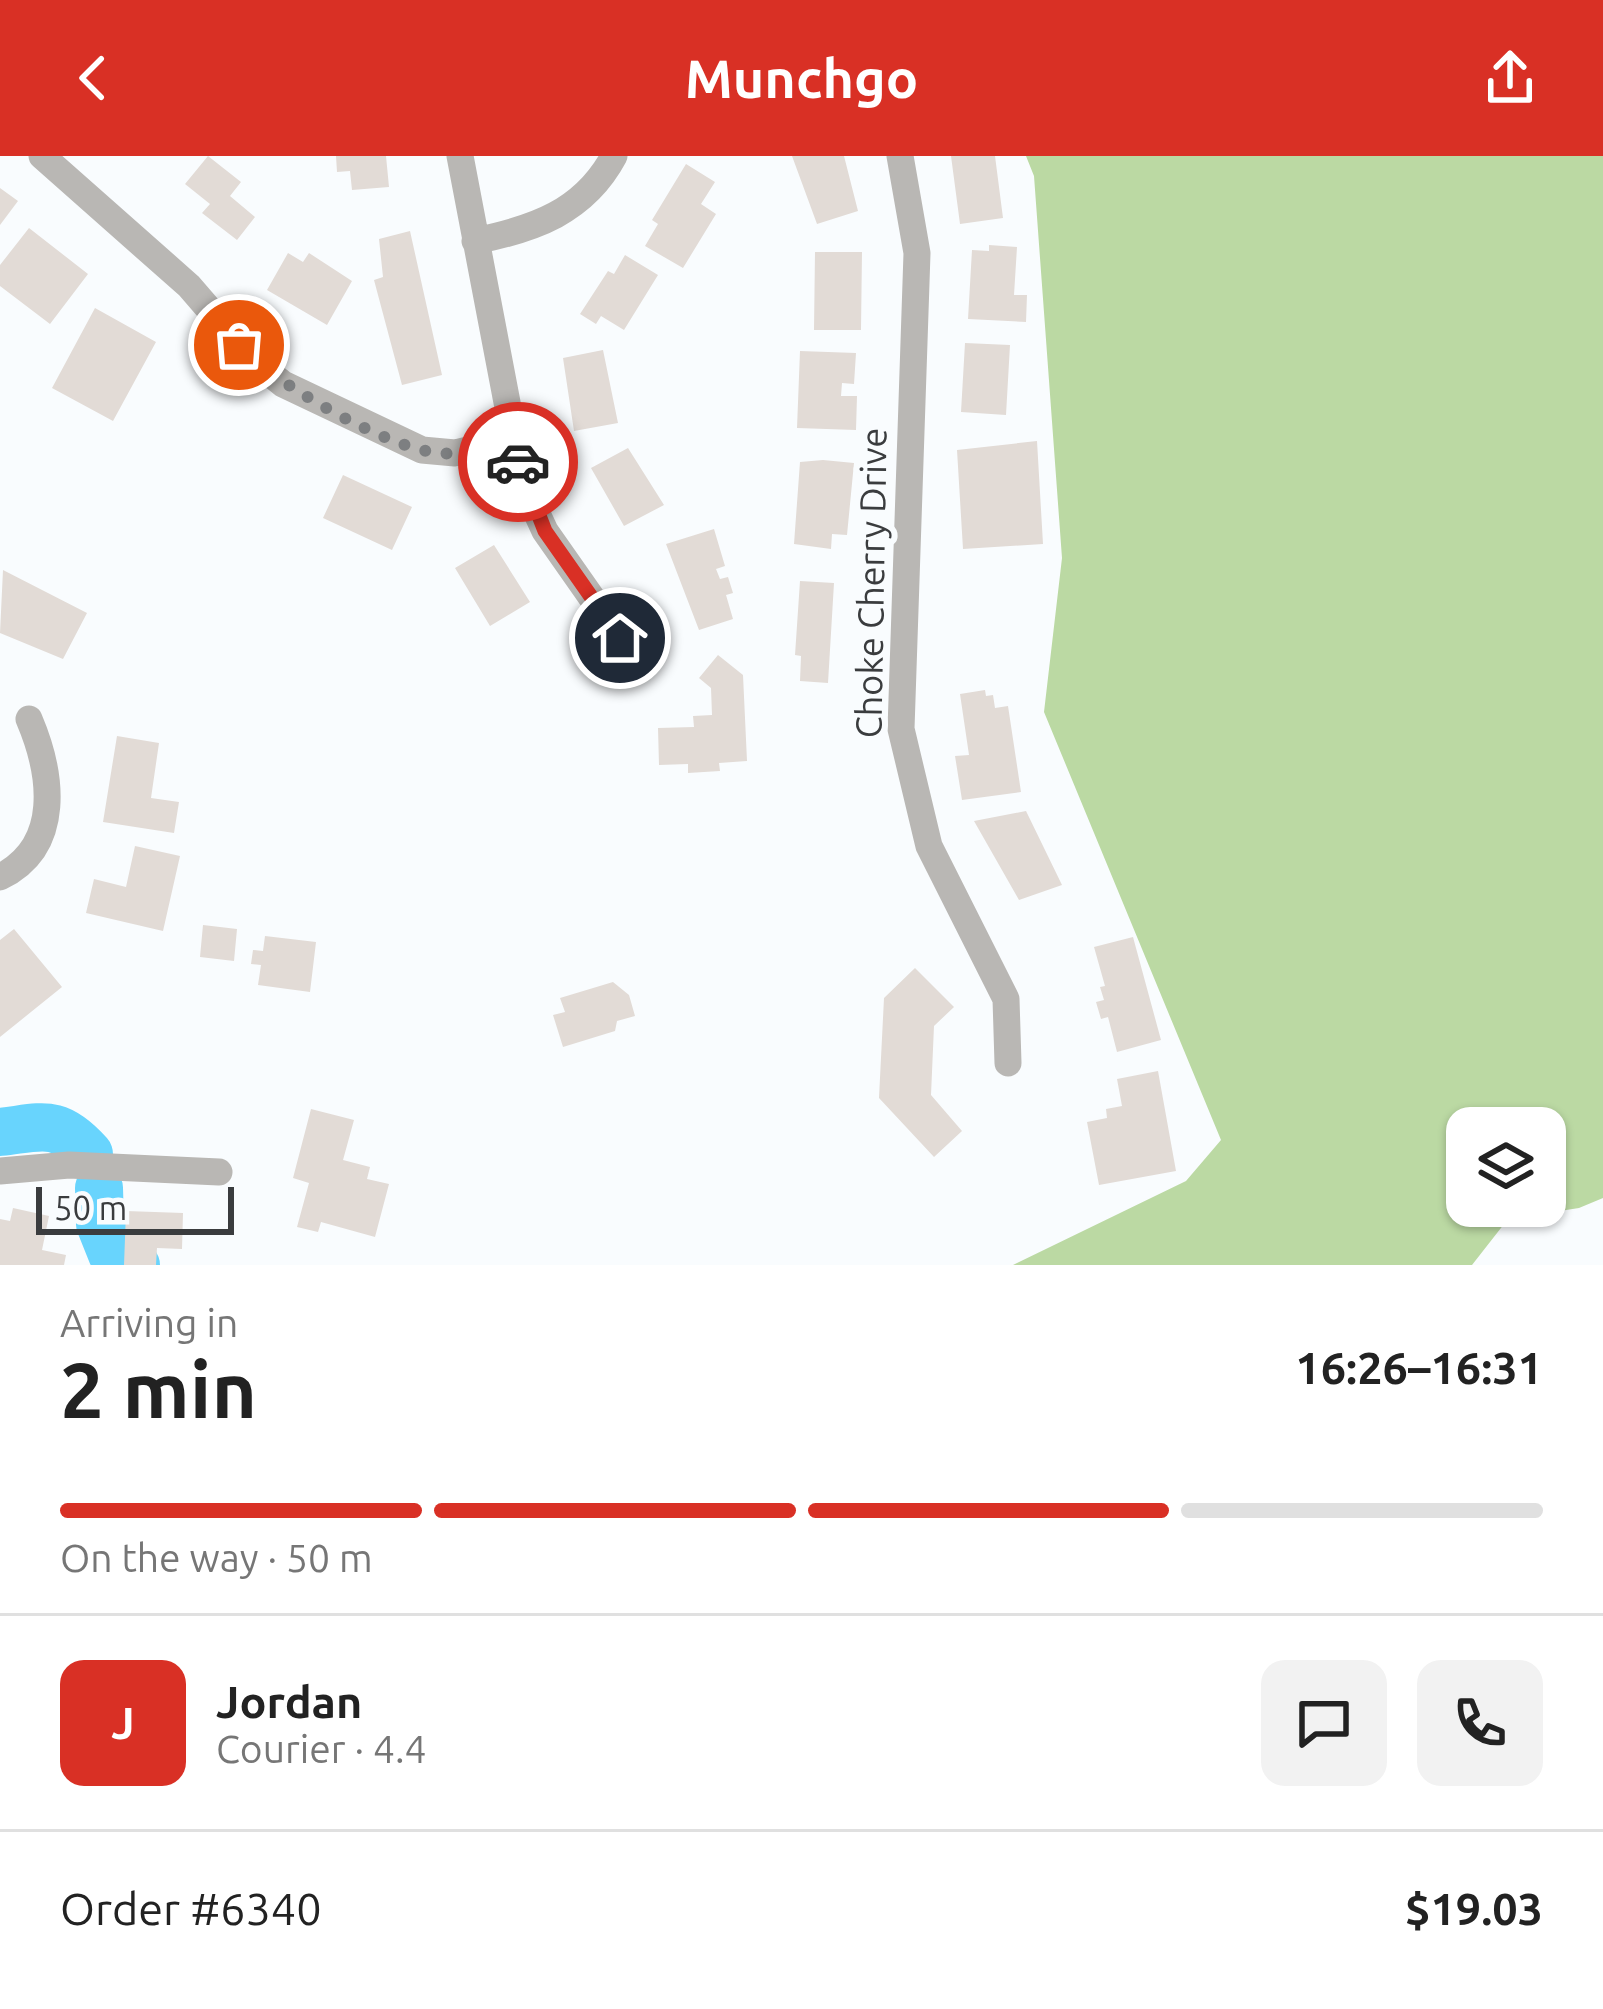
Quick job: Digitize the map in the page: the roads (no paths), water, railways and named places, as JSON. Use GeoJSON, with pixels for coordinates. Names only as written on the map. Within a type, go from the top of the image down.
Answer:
{"type":"FeatureCollection","features":[{"type":"Feature","properties":{"kind":"street"},"geometry":{"type":"LineString","coordinates":[[42,156],[189,286],[252,359],[283,384],[422,450],[455,453],[512,439]]}},
{"type":"Feature","properties":{"kind":"street"},"geometry":{"type":"LineString","coordinates":[[460,156],[522,481],[545,531],[620,638]]}},
{"type":"Feature","properties":{"kind":"street"},"geometry":{"type":"LineString","coordinates":[[476,242],[554,218],[585,195],[614,156]]}},
{"type":"Feature","properties":{"kind":"street","name":"Choke Cherry Drive"},"geometry":{"type":"LineString","coordinates":[[900,156],[917,253],[901,729],[929,846],[1006,999],[1008,1063]]}},
{"type":"Feature","properties":{"kind":"street"},"geometry":{"type":"LineString","coordinates":[[0,877],[28,858],[44,824],[48,768],[29,718]]}},
{"type":"Feature","properties":{"kind":"street"},"geometry":{"type":"LineString","coordinates":[[0,1171],[68,1165],[219,1172]]}},
{"type":"Feature","properties":{"kind":"waterway"},"geometry":{"type":"LineString","coordinates":[[0,1132],[39,1127],[58,1130],[89,1154]]}},
{"type":"Feature","properties":{"kind":"waterway"},"geometry":{"type":"LineString","coordinates":[[99,1188],[100,1224],[112,1254],[136,1265]]}}]}
